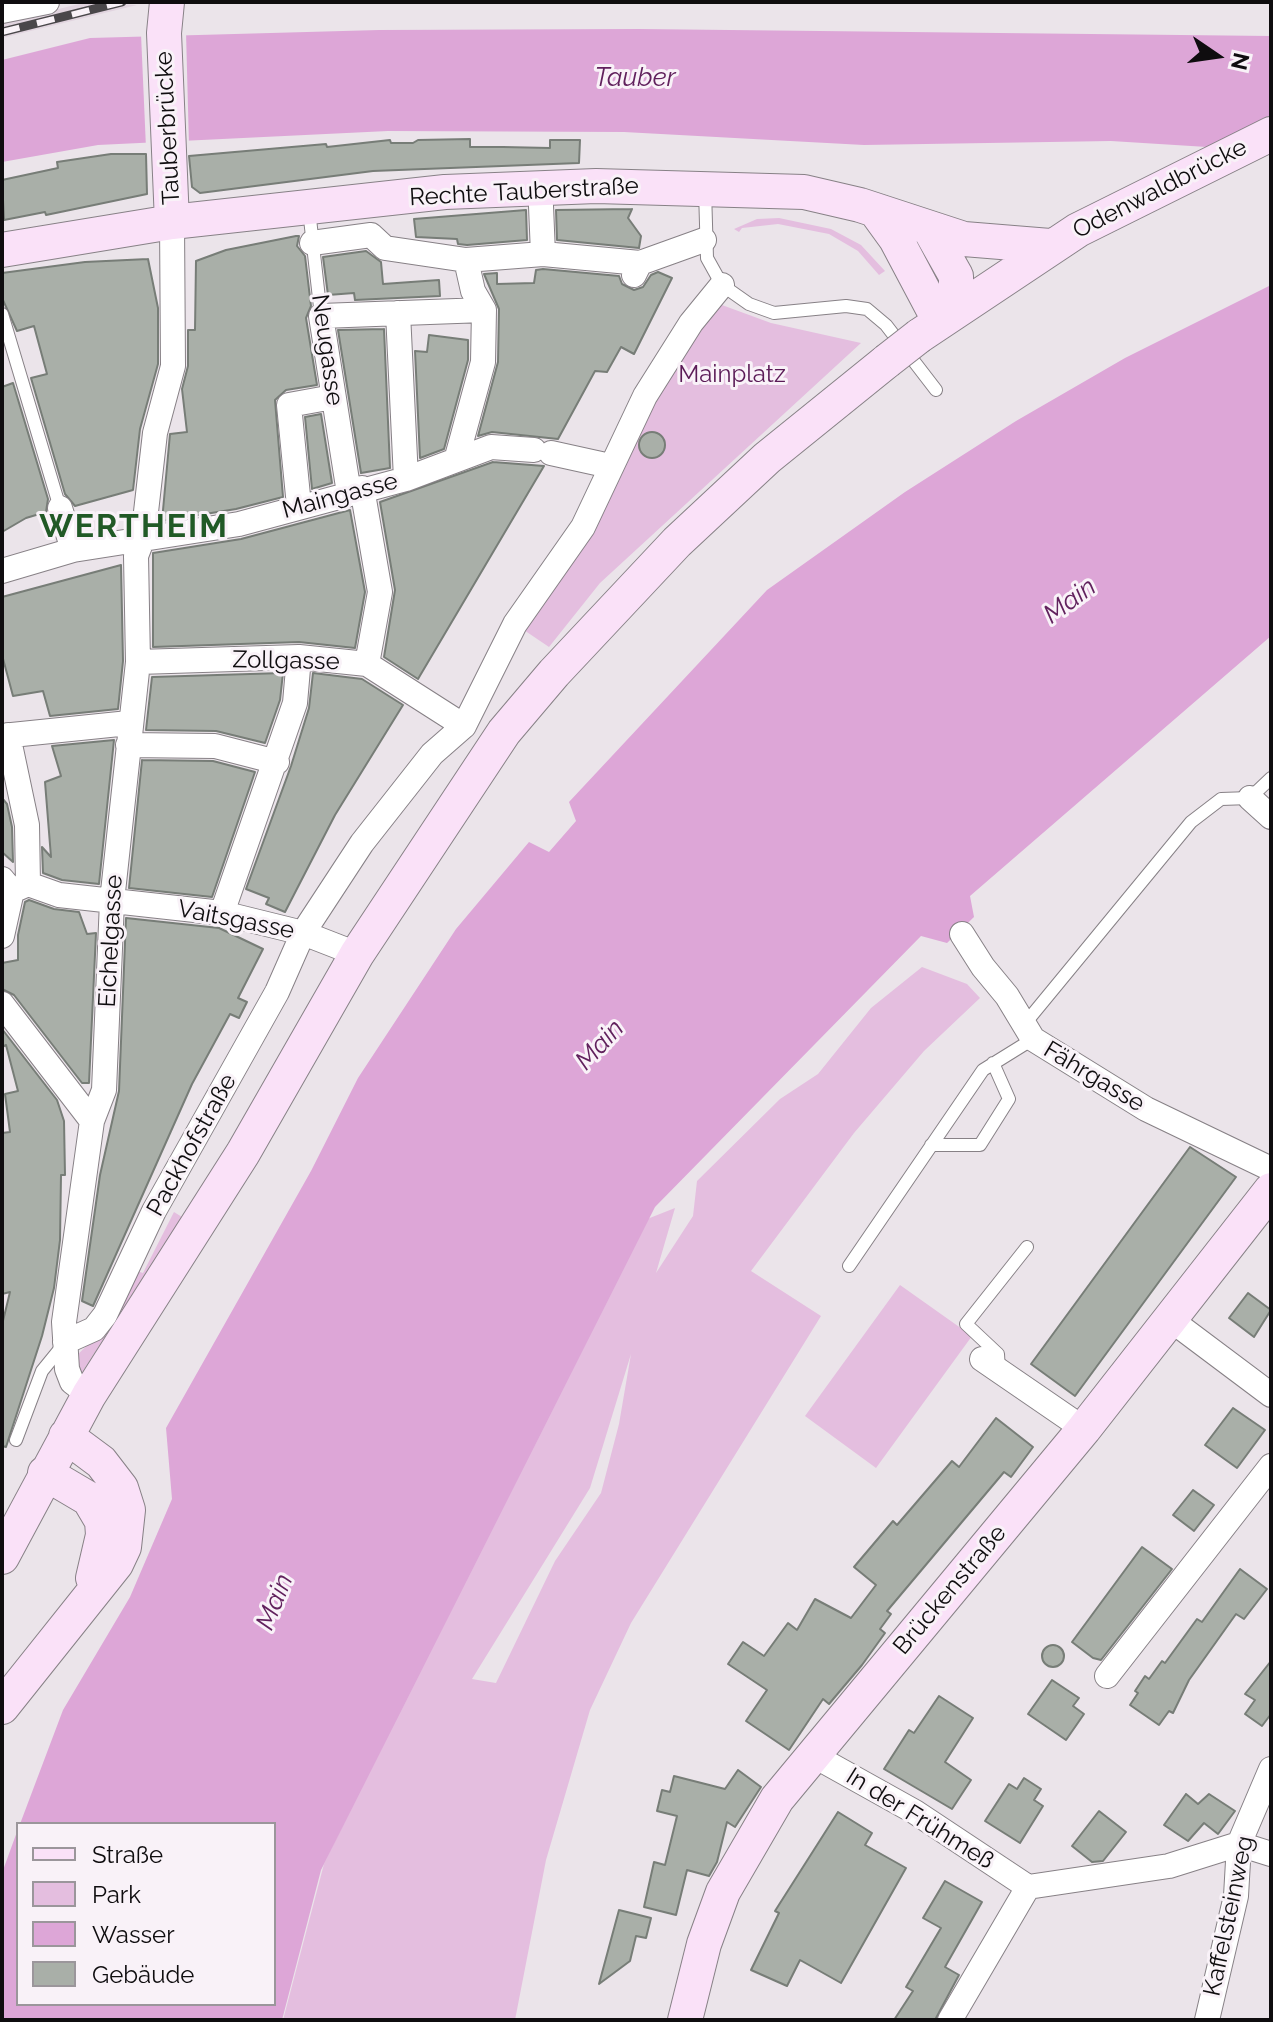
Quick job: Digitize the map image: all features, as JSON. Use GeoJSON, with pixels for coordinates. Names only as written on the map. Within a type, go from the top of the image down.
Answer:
{"type":"FeatureCollection","features":[{"type":"Feature","properties":{"kind":"main road","name":"Tauberbrücke"},"geometry":{"type":"LineString","coordinates":[[165,18],[172,222]]}},
{"type":"Feature","properties":{"kind":"main road","name":"Odenwaldbrücke"},"geometry":{"type":"LineString","coordinates":[[45,1473],[89,1395],[243,1153],[357,954],[504,732],[554,673],[677,542],[755,469],[887,361],[1064,238],[1271,134]]}},
{"type":"Feature","properties":{"kind":"main road","name":"Rechte Tauberstraße"},"geometry":{"type":"LineString","coordinates":[[2,250],[172,222],[493,190],[705,187],[804,192],[983,242],[1064,238]]}},
{"type":"Feature","properties":{"kind":"main road"},"geometry":{"type":"LineString","coordinates":[[868,208],[896,239],[938,323]]}},
{"type":"Feature","properties":{"kind":"main road"},"geometry":{"type":"LineString","coordinates":[[929,228],[956,276],[938,323]]}},
{"type":"Feature","properties":{"kind":"main road","name":"Brückenstraße"},"geometry":{"type":"LineString","coordinates":[[685,2020],[704,1944],[723,1892],[758,1826],[811,1754],[1084,1429],[1271,1190]]}},
{"type":"Feature","properties":{"kind":"main road"},"geometry":{"type":"LineString","coordinates":[[2,1707],[116,1564],[124,1547],[128,1510],[121,1488],[110,1472],[66,1436]]}},
{"type":"Feature","properties":{"kind":"main road"},"geometry":{"type":"LineString","coordinates":[[2,1557],[45,1473],[89,1499],[102,1521],[103,1535],[88,1598]]}},
{"type":"Feature","properties":{"kind":"street"},"geometry":{"type":"LineString","coordinates":[[2,11],[47,2]]}},
{"type":"Feature","properties":{"kind":"street"},"geometry":{"type":"LineString","coordinates":[[541,206],[543,254]]}},
{"type":"Feature","properties":{"kind":"street","name":"Eichelgasse"},"geometry":{"type":"LineString","coordinates":[[89,1395],[72,1382],[67,1369],[64,1322],[92,1121],[104,1090],[112,901],[138,662],[136,556],[143,538],[155,433],[173,366],[172,222]]}},
{"type":"Feature","properties":{"kind":"street"},"geometry":{"type":"LineString","coordinates":[[312,243],[371,235],[385,248],[466,260],[543,254],[637,269],[704,240]]}},
{"type":"Feature","properties":{"kind":"street"},"geometry":{"type":"LineString","coordinates":[[457,457],[483,362],[484,310],[473,291],[466,260]]}},
{"type":"Feature","properties":{"kind":"street"},"geometry":{"type":"LineString","coordinates":[[303,933],[362,843],[432,754],[464,726],[515,624],[583,527],[610,466],[653,384],[691,323],[722,285]]}},
{"type":"Feature","properties":{"kind":"street"},"geometry":{"type":"LineString","coordinates":[[321,316],[484,310]]}},
{"type":"Feature","properties":{"kind":"street"},"geometry":{"type":"LineString","coordinates":[[398,313],[406,479]]}},
{"type":"Feature","properties":{"kind":"street","name":"Neugasse"},"geometry":{"type":"LineString","coordinates":[[321,316],[333,397],[380,592],[367,664]]}},
{"type":"Feature","properties":{"kind":"street"},"geometry":{"type":"LineString","coordinates":[[299,506],[289,405],[333,397]]}},
{"type":"Feature","properties":{"kind":"street","name":"Maingasse"},"geometry":{"type":"LineString","coordinates":[[2,571],[73,550],[239,524],[406,479],[457,457],[491,447],[543,451],[610,466]]}},
{"type":"Feature","properties":{"kind":"street"},"geometry":{"type":"LineString","coordinates":[[60,508],[73,550]]}},
{"type":"Feature","properties":{"kind":"street"},"geometry":{"type":"LineString","coordinates":[[222,913],[295,703],[299,657]]}},
{"type":"Feature","properties":{"kind":"street","name":"Zollgasse"},"geometry":{"type":"LineString","coordinates":[[138,662],[299,657],[367,664],[464,726]]}},
{"type":"Feature","properties":{"kind":"street"},"geometry":{"type":"LineString","coordinates":[[2,936],[27,825],[5,735],[128,734],[215,746],[277,762]]}},
{"type":"Feature","properties":{"kind":"street"},"geometry":{"type":"LineString","coordinates":[[1250,798],[1271,817]]}},
{"type":"Feature","properties":{"kind":"street","name":"Vaitsgasse"},"geometry":{"type":"LineString","coordinates":[[14,884],[59,895],[222,913],[303,933],[357,954]]}},
{"type":"Feature","properties":{"kind":"street","name":"Packhofstraße"},"geometry":{"type":"LineString","coordinates":[[65,1342],[94,1329],[105,1315],[154,1211],[277,992],[303,933]]}},
{"type":"Feature","properties":{"kind":"street","name":"Fährgasse"},"geometry":{"type":"LineString","coordinates":[[962,934],[1007,996],[1028,1032],[1146,1109],[1271,1169]]}},
{"type":"Feature","properties":{"kind":"street"},"geometry":{"type":"LineString","coordinates":[[2,1004],[41,1050],[65,1091],[92,1121]]}},
{"type":"Feature","properties":{"kind":"street"},"geometry":{"type":"LineString","coordinates":[[1171,1320],[1271,1395]]}},
{"type":"Feature","properties":{"kind":"street"},"geometry":{"type":"LineString","coordinates":[[990,1365],[1084,1429]]}},
{"type":"Feature","properties":{"kind":"street"},"geometry":{"type":"LineString","coordinates":[[1107,1676],[1271,1466]]}},
{"type":"Feature","properties":{"kind":"street","name":"In der Frühmeß"},"geometry":{"type":"LineString","coordinates":[[811,1754],[915,1812],[1028,1887]]}},
{"type":"Feature","properties":{"kind":"street","name":"Kaffelsteinweg"},"geometry":{"type":"LineString","coordinates":[[1207,2020],[1236,1896],[1239,1844],[1271,1769]]}},
{"type":"Feature","properties":{"kind":"street"},"geometry":{"type":"LineString","coordinates":[[950,2020],[1028,1887],[1169,1866],[1239,1844],[1271,1854]]}},
{"type":"Feature","properties":{"kind":"lane"},"geometry":{"type":"LineString","coordinates":[[705,187],[704,240],[712,272],[722,285],[749,304],[774,313],[846,306],[867,309],[886,325],[936,390]]}},
{"type":"Feature","properties":{"kind":"lane","name":"Neugasse"},"geometry":{"type":"LineString","coordinates":[[308,207],[321,316]]}},
{"type":"Feature","properties":{"kind":"lane"},"geometry":{"type":"LineString","coordinates":[[2,314],[60,508]]}},
{"type":"Feature","properties":{"kind":"lane"},"geometry":{"type":"LineString","coordinates":[[849,1266],[983,1070],[1028,1032],[1191,822],[1221,799],[1250,798],[1271,778]]}},
{"type":"Feature","properties":{"kind":"lane"},"geometry":{"type":"LineString","coordinates":[[931,1145],[980,1145],[1009,1099],[993,1063]]}},
{"type":"Feature","properties":{"kind":"lane"},"geometry":{"type":"LineString","coordinates":[[990,1365],[998,1354],[966,1324],[1027,1247]]}},
{"type":"Feature","properties":{"kind":"lane"},"geometry":{"type":"LineString","coordinates":[[16,1440],[42,1371],[65,1342]]}},
{"type":"Feature","properties":{"kind":"shaded area"},"geometry":{"type":"Polygon","coordinates":[[[87,2],[137,5],[2,38],[2,23],[87,2]]]}},
{"type":"Feature","properties":{"kind":"green space"},"geometry":{"type":"Polygon","coordinates":[[[779,218],[831,229],[861,245],[885,271],[879,275],[858,251],[829,234],[778,224],[742,228],[739,232],[734,229],[757,219],[779,218]]]}},
{"type":"Feature","properties":{"kind":"green space","name":"Mainplatz"},"geometry":{"type":"Polygon","coordinates":[[[711,301],[771,323],[861,343],[600,583],[549,647],[515,624],[711,301]]]}},
{"type":"Feature","properties":{"kind":"green space"},"geometry":{"type":"Polygon","coordinates":[[[922,967],[967,984],[980,998],[924,1051],[854,1133],[751,1271],[821,1316],[631,1623],[590,1710],[546,1860],[515,2020],[283,2020],[324,1864],[632,1225],[675,1208],[656,1273],[693,1216],[697,1181],[780,1099],[818,1074],[871,1008],[922,967]],[[631,1354],[590,1488],[472,1679],[496,1683],[555,1561],[601,1493],[619,1424],[631,1354]]]}},
{"type":"Feature","properties":{"kind":"green space"},"geometry":{"type":"Polygon","coordinates":[[[174,1212],[182,1217],[81,1374],[74,1358],[99,1334],[137,1271],[143,1273],[174,1212]]]}},
{"type":"Feature","properties":{"kind":"green space"},"geometry":{"type":"Polygon","coordinates":[[[900,1285],[972,1336],[876,1468],[805,1416],[900,1285]]]}},
{"type":"Feature","properties":{"kind":"water","name":"Tauber"},"geometry":{"type":"Polygon","coordinates":[[[639,29],[1271,36],[1271,151],[1111,141],[864,145],[624,132],[388,131],[98,145],[2,162],[2,60],[90,38],[379,30],[639,29]]]}},
{"type":"Feature","properties":{"kind":"water","name":"Main"},"geometry":{"type":"Polygon","coordinates":[[[1271,285],[1271,636],[970,896],[974,917],[947,943],[921,936],[655,1207],[321,1870],[282,2020],[2,2020],[2,1873],[16,1834],[16,2006],[276,2006],[276,1822],[21,1822],[63,1710],[130,1597],[172,1499],[166,1428],[311,1171],[358,1078],[456,929],[529,842],[549,852],[576,821],[569,802],[767,590],[905,492],[1016,421],[1125,358],[1271,285]]]}},
{"type":"Feature","properties":{"kind":"pier"},"geometry":{"type":"Polygon","coordinates":[[[186,32],[189,146],[146,148],[141,34],[186,32]]]}},
{"type":"Feature","properties":{"kind":"building"},"geometry":{"type":"Polygon","coordinates":[[[470,139],[470,147],[550,148],[550,140],[580,140],[579,163],[373,171],[200,193],[192,187],[189,156],[390,140],[391,143],[413,143],[418,140],[470,139]]]}},
{"type":"Feature","properties":{"kind":"building"},"geometry":{"type":"Polygon","coordinates":[[[111,154],[146,154],[147,194],[46,215],[45,212],[4,220],[2,180],[58,168],[57,162],[111,154]]]}},
{"type":"Feature","properties":{"kind":"building"},"geometry":{"type":"Polygon","coordinates":[[[632,209],[628,218],[641,236],[639,248],[557,240],[556,210],[632,209]]]}},
{"type":"Feature","properties":{"kind":"building"},"geometry":{"type":"Polygon","coordinates":[[[526,210],[527,240],[467,245],[458,244],[457,239],[416,237],[414,219],[526,210]]]}},
{"type":"Feature","properties":{"kind":"building"},"geometry":{"type":"Polygon","coordinates":[[[299,236],[297,246],[305,256],[311,306],[306,318],[317,385],[286,390],[275,400],[283,497],[236,509],[162,521],[170,434],[187,432],[182,389],[188,366],[188,330],[195,330],[196,261],[226,250],[299,236]]]}},
{"type":"Feature","properties":{"kind":"building"},"geometry":{"type":"Polygon","coordinates":[[[366,251],[381,262],[383,284],[439,280],[440,296],[355,300],[354,293],[328,295],[323,257],[366,251]]]}},
{"type":"Feature","properties":{"kind":"building"},"geometry":{"type":"Polygon","coordinates":[[[148,259],[158,308],[158,364],[140,429],[133,490],[75,506],[65,494],[31,378],[47,374],[34,326],[17,331],[2,298],[2,273],[85,262],[148,259]]]}},
{"type":"Feature","properties":{"kind":"building"},"geometry":{"type":"Polygon","coordinates":[[[536,270],[619,276],[622,284],[634,290],[643,287],[651,275],[658,272],[672,278],[634,354],[621,347],[607,372],[595,371],[558,439],[492,432],[478,436],[498,362],[499,309],[484,274],[497,273],[497,284],[534,283],[536,270]]]}},
{"type":"Feature","properties":{"kind":"building"},"geometry":{"type":"Polygon","coordinates":[[[384,329],[390,468],[361,473],[338,330],[384,329]]]}},
{"type":"Feature","properties":{"kind":"building"},"geometry":{"type":"Polygon","coordinates":[[[429,335],[468,340],[468,360],[444,449],[420,458],[415,351],[427,352],[429,335]]]}},
{"type":"Feature","properties":{"kind":"building"},"geometry":{"type":"Polygon","coordinates":[[[13,383],[48,499],[46,512],[26,518],[2,532],[2,387],[13,383]]]}},
{"type":"Feature","properties":{"kind":"building"},"geometry":{"type":"Polygon","coordinates":[[[321,414],[332,483],[312,489],[305,417],[321,414]]]}},
{"type":"Feature","properties":{"kind":"building"},"geometry":{"type":"Polygon","coordinates":[[[652,432],[661,436],[665,445],[661,454],[652,458],[643,454],[639,445],[643,436],[652,432]]]}},
{"type":"Feature","properties":{"kind":"building"},"geometry":{"type":"Polygon","coordinates":[[[493,462],[544,466],[418,679],[384,657],[395,590],[380,502],[493,462]]]}},
{"type":"Feature","properties":{"kind":"building"},"geometry":{"type":"Polygon","coordinates":[[[350,510],[365,592],[355,648],[299,642],[153,647],[153,553],[241,539],[350,510]]]}},
{"type":"Feature","properties":{"kind":"building"},"geometry":{"type":"Polygon","coordinates":[[[121,565],[123,661],[118,709],[50,716],[43,691],[13,696],[2,655],[2,597],[121,565]]]}},
{"type":"Feature","properties":{"kind":"building"},"geometry":{"type":"Polygon","coordinates":[[[283,673],[280,700],[265,743],[216,731],[146,730],[152,677],[283,673]]]}},
{"type":"Feature","properties":{"kind":"building"},"geometry":{"type":"Polygon","coordinates":[[[313,673],[362,679],[403,705],[335,815],[285,912],[266,904],[269,898],[246,889],[309,708],[313,673]]]}},
{"type":"Feature","properties":{"kind":"building"},"geometry":{"type":"Polygon","coordinates":[[[114,740],[99,884],[62,880],[43,873],[42,847],[51,857],[45,782],[61,776],[52,746],[114,740]]]}},
{"type":"Feature","properties":{"kind":"building"},"geometry":{"type":"Polygon","coordinates":[[[142,760],[213,761],[255,772],[212,897],[129,888],[142,760]]]}},
{"type":"Feature","properties":{"kind":"building"},"geometry":{"type":"Polygon","coordinates":[[[2,798],[7,804],[12,827],[13,862],[2,852],[2,798]]]}},
{"type":"Feature","properties":{"kind":"building"},"geometry":{"type":"Polygon","coordinates":[[[29,900],[54,909],[79,912],[87,934],[96,933],[89,1083],[82,1083],[14,995],[2,989],[2,963],[18,960],[18,935],[25,902],[29,900]]]}},
{"type":"Feature","properties":{"kind":"building"},"geometry":{"type":"Polygon","coordinates":[[[126,918],[219,928],[263,949],[238,998],[247,1002],[239,1018],[230,1014],[192,1084],[93,1306],[82,1301],[100,1175],[119,1091],[126,918]]]}},
{"type":"Feature","properties":{"kind":"building"},"geometry":{"type":"Polygon","coordinates":[[[2,1029],[57,1100],[64,1121],[65,1175],[61,1175],[60,1240],[54,1288],[6,1447],[2,1446],[2,1325],[10,1292],[2,1294],[2,1133],[10,1132],[5,1094],[18,1091],[6,1045],[2,1047],[2,1029]]]}},
{"type":"Feature","properties":{"kind":"building"},"geometry":{"type":"Polygon","coordinates":[[[1190,1147],[1236,1177],[1075,1396],[1031,1364],[1190,1147]]]}},
{"type":"Feature","properties":{"kind":"building"},"geometry":{"type":"Polygon","coordinates":[[[1248,1293],[1271,1310],[1254,1337],[1229,1318],[1248,1293]]]}},
{"type":"Feature","properties":{"kind":"building"},"geometry":{"type":"Polygon","coordinates":[[[1233,1408],[1265,1430],[1237,1468],[1205,1445],[1233,1408]]]}},
{"type":"Feature","properties":{"kind":"building"},"geometry":{"type":"Polygon","coordinates":[[[996,1418],[1033,1447],[1011,1477],[1004,1472],[887,1611],[891,1614],[880,1629],[885,1633],[862,1665],[829,1704],[823,1699],[789,1750],[746,1721],[767,1690],[728,1664],[743,1642],[764,1656],[788,1623],[797,1630],[815,1599],[851,1618],[876,1585],[854,1567],[893,1521],[897,1525],[952,1461],[959,1467],[996,1418]]]}},
{"type":"Feature","properties":{"kind":"building"},"geometry":{"type":"Polygon","coordinates":[[[1193,1490],[1214,1505],[1194,1531],[1173,1515],[1193,1490]]]}},
{"type":"Feature","properties":{"kind":"building"},"geometry":{"type":"Polygon","coordinates":[[[1142,1547],[1172,1569],[1101,1660],[1093,1658],[1072,1642],[1142,1547]]]}},
{"type":"Feature","properties":{"kind":"building"},"geometry":{"type":"Polygon","coordinates":[[[1240,1569],[1267,1589],[1244,1619],[1236,1614],[1189,1680],[1173,1713],[1169,1711],[1159,1725],[1130,1705],[1138,1693],[1135,1691],[1145,1676],[1149,1679],[1162,1661],[1165,1663],[1197,1619],[1202,1622],[1240,1569]]]}},
{"type":"Feature","properties":{"kind":"building"},"geometry":{"type":"Polygon","coordinates":[[[1053,1645],[1061,1648],[1064,1656],[1061,1664],[1053,1667],[1045,1664],[1042,1656],[1045,1648],[1053,1645]]]}},
{"type":"Feature","properties":{"kind":"building"},"geometry":{"type":"Polygon","coordinates":[[[1271,1661],[1271,1714],[1262,1726],[1245,1714],[1255,1700],[1245,1694],[1271,1661]]]}},
{"type":"Feature","properties":{"kind":"building"},"geometry":{"type":"Polygon","coordinates":[[[1052,1680],[1079,1698],[1073,1706],[1084,1714],[1066,1740],[1028,1714],[1052,1680]]]}},
{"type":"Feature","properties":{"kind":"building"},"geometry":{"type":"Polygon","coordinates":[[[939,1696],[973,1718],[945,1762],[971,1780],[952,1809],[884,1769],[909,1730],[914,1733],[939,1696]]]}},
{"type":"Feature","properties":{"kind":"building"},"geometry":{"type":"Polygon","coordinates":[[[738,1770],[761,1787],[735,1827],[727,1822],[717,1862],[709,1876],[687,1870],[676,1915],[644,1907],[654,1862],[665,1865],[677,1816],[657,1811],[662,1790],[670,1792],[674,1776],[725,1789],[738,1770]]]}},
{"type":"Feature","properties":{"kind":"building"},"geometry":{"type":"Polygon","coordinates":[[[1024,1778],[1041,1789],[1034,1800],[1043,1806],[1020,1843],[985,1821],[1009,1784],[1017,1789],[1024,1778]]]}},
{"type":"Feature","properties":{"kind":"building"},"geometry":{"type":"Polygon","coordinates":[[[1186,1794],[1198,1804],[1209,1794],[1235,1811],[1218,1834],[1204,1823],[1188,1841],[1164,1825],[1186,1794]]]}},
{"type":"Feature","properties":{"kind":"building"},"geometry":{"type":"Polygon","coordinates":[[[1099,1811],[1126,1832],[1103,1861],[1092,1862],[1072,1846],[1099,1811]]]}},
{"type":"Feature","properties":{"kind":"building"},"geometry":{"type":"Polygon","coordinates":[[[838,1812],[872,1833],[865,1845],[906,1868],[841,1983],[800,1960],[787,1986],[751,1970],[779,1913],[775,1911],[838,1812]]]}},
{"type":"Feature","properties":{"kind":"building"},"geometry":{"type":"Polygon","coordinates":[[[945,1881],[982,1902],[945,1967],[959,1975],[935,2020],[894,2020],[913,1991],[906,1987],[941,1928],[923,1918],[945,1881]]]}},
{"type":"Feature","properties":{"kind":"building"},"geometry":{"type":"Polygon","coordinates":[[[619,1910],[651,1918],[646,1938],[636,1936],[630,1961],[599,1984],[619,1910]]]}},
{"type":"Feature","properties":{"kind":"railway"},"geometry":{"type":"LineString","coordinates":[[2,32],[122,2]]}},
{"type":"Feature","properties":{"kind":"district","name":"WERTHEIM"},"geometry":{"type":"Point","coordinates":[134,527]}}]}
